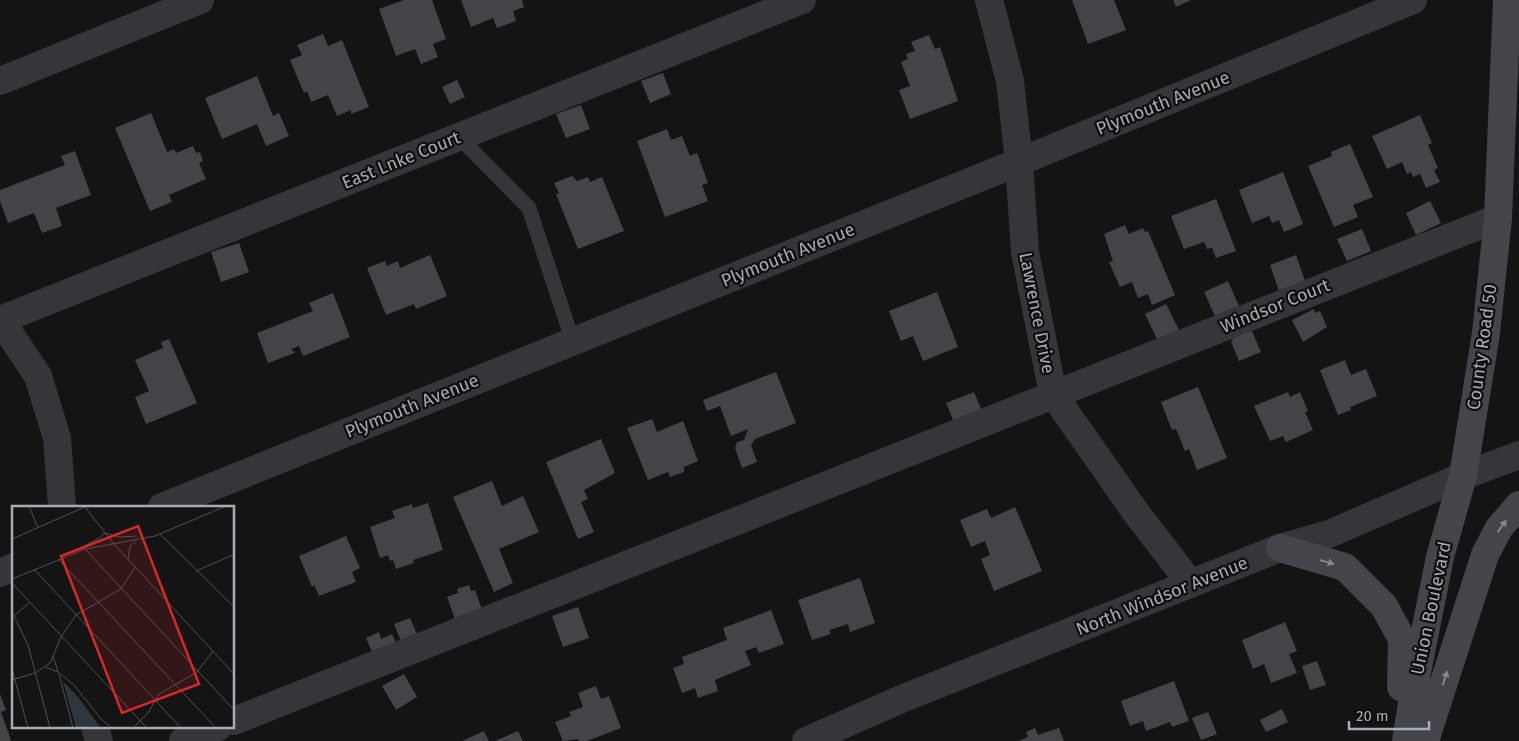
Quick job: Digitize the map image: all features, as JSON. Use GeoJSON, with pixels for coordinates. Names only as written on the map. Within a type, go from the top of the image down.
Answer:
{"type":"FeatureCollection","features":[{"type":"Feature","properties":{"kind":"main road"},"geometry":{"type":"LineString","coordinates":[[1507,9],[1519,137]]}},
{"type":"Feature","properties":{"kind":"main road"},"geometry":{"type":"LineString","coordinates":[[1498,218],[1507,9]]}},
{"type":"Feature","properties":{"kind":"main road","name":"County Road 50"},"geometry":{"type":"LineString","coordinates":[[1463,476],[1486,333],[1498,218]]}},
{"type":"Feature","properties":{"kind":"main road","name":"Union Boulevard"},"geometry":{"type":"LineString","coordinates":[[1406,741],[1417,672],[1440,558],[1463,476]]}},
{"type":"Feature","properties":{"kind":"main road"},"geometry":{"type":"LineString","coordinates":[[1425,741],[1485,555],[1499,528],[1519,505]]}},
{"type":"Feature","properties":{"kind":"main road"},"geometry":{"type":"LineString","coordinates":[[1280,548],[1344,566],[1384,606],[1402,640],[1400,741]]}},
{"type":"Feature","properties":{"kind":"street"},"geometry":{"type":"LineString","coordinates":[[0,81],[200,0]]}},
{"type":"Feature","properties":{"kind":"street","name":"East Lnke Court"},"geometry":{"type":"LineString","coordinates":[[0,319],[802,0]]}},
{"type":"Feature","properties":{"kind":"street","name":"Lawrence Drive"},"geometry":{"type":"LineString","coordinates":[[989,0],[1010,81],[1019,162],[1025,252],[1053,394],[1137,514],[1191,584]]}},
{"type":"Feature","properties":{"kind":"street","name":"Plymouth Avenue"},"geometry":{"type":"LineString","coordinates":[[164,506],[1019,162],[1413,0]]}},
{"type":"Feature","properties":{"kind":"street","name":"Windsor Court"},"geometry":{"type":"LineString","coordinates":[[235,721],[1498,218]]}},
{"type":"Feature","properties":{"kind":"street"},"geometry":{"type":"LineString","coordinates":[[0,319],[38,376],[57,438],[62,506]]}},
{"type":"Feature","properties":{"kind":"street","name":"North Windsor Avenue"},"geometry":{"type":"LineString","coordinates":[[806,741],[899,700],[1280,548],[1329,534],[1463,476],[1519,455]]}},
{"type":"Feature","properties":{"kind":"street"},"geometry":{"type":"LineString","coordinates":[[0,573],[12,568]]}},
{"type":"Feature","properties":{"kind":"street"},"geometry":{"type":"LineString","coordinates":[[95,728],[98,741]]}},
{"type":"Feature","properties":{"kind":"street"},"geometry":{"type":"LineString","coordinates":[[183,741],[216,728]]}},
{"type":"Feature","properties":{"kind":"lane"},"geometry":{"type":"LineString","coordinates":[[459,137],[529,208],[573,342]]}},
{"type":"Feature","properties":{"kind":"building"},"geometry":{"type":"Polygon","coordinates":[[[404,0],[432,0],[446,39],[433,44],[438,57],[421,64],[415,49],[396,56],[379,9],[404,0]]]}},
{"type":"Feature","properties":{"kind":"building"},"geometry":{"type":"Polygon","coordinates":[[[461,0],[522,0],[524,7],[513,11],[516,21],[497,28],[493,18],[471,27],[461,0]]]}},
{"type":"Feature","properties":{"kind":"building"},"geometry":{"type":"Polygon","coordinates":[[[1072,0],[1114,0],[1126,30],[1088,44],[1072,0]]]}},
{"type":"Feature","properties":{"kind":"building"},"geometry":{"type":"Polygon","coordinates":[[[1173,0],[1191,0],[1176,7],[1173,0]]]}},
{"type":"Feature","properties":{"kind":"building"},"geometry":{"type":"Polygon","coordinates":[[[323,34],[328,46],[342,40],[369,107],[351,114],[351,110],[337,116],[328,95],[311,102],[307,91],[304,93],[290,60],[302,55],[297,45],[323,34]]]}},
{"type":"Feature","properties":{"kind":"building"},"geometry":{"type":"Polygon","coordinates":[[[929,35],[935,49],[940,47],[958,101],[910,119],[899,90],[910,86],[901,62],[908,59],[906,54],[915,51],[911,42],[929,35]]]}},
{"type":"Feature","properties":{"kind":"building"},"geometry":{"type":"Polygon","coordinates":[[[663,73],[671,94],[650,103],[641,81],[663,73]]]}},
{"type":"Feature","properties":{"kind":"building"},"geometry":{"type":"Polygon","coordinates":[[[257,76],[273,116],[279,113],[289,136],[266,146],[257,124],[222,139],[205,98],[257,76]]]}},
{"type":"Feature","properties":{"kind":"building"},"geometry":{"type":"Polygon","coordinates":[[[457,80],[465,97],[450,104],[442,87],[457,80]]]}},
{"type":"Feature","properties":{"kind":"building"},"geometry":{"type":"Polygon","coordinates":[[[581,105],[590,129],[566,138],[556,114],[581,105]]]}},
{"type":"Feature","properties":{"kind":"building"},"geometry":{"type":"Polygon","coordinates":[[[151,113],[167,152],[174,149],[176,153],[193,146],[196,153],[200,152],[203,161],[199,163],[206,179],[169,195],[172,202],[150,211],[115,128],[151,113]]]}},
{"type":"Feature","properties":{"kind":"building"},"geometry":{"type":"Polygon","coordinates":[[[1420,115],[1432,143],[1428,145],[1438,168],[1434,170],[1440,182],[1426,188],[1420,174],[1413,177],[1411,172],[1407,174],[1402,162],[1387,169],[1372,136],[1420,115]]]}},
{"type":"Feature","properties":{"kind":"building"},"geometry":{"type":"Polygon","coordinates":[[[667,129],[671,140],[682,136],[690,156],[697,153],[708,183],[702,185],[708,201],[665,217],[637,141],[667,129]]]}},
{"type":"Feature","properties":{"kind":"building"},"geometry":{"type":"Polygon","coordinates":[[[1350,144],[1373,197],[1353,205],[1358,217],[1334,227],[1308,166],[1332,156],[1331,152],[1350,144]]]}},
{"type":"Feature","properties":{"kind":"building"},"geometry":{"type":"Polygon","coordinates":[[[75,151],[91,195],[56,208],[62,226],[42,233],[34,213],[8,223],[0,201],[0,190],[65,165],[61,156],[75,151]]]}},
{"type":"Feature","properties":{"kind":"building"},"geometry":{"type":"Polygon","coordinates":[[[1283,172],[1303,224],[1284,232],[1279,220],[1272,223],[1269,216],[1252,223],[1239,190],[1283,172]]]}},
{"type":"Feature","properties":{"kind":"building"},"geometry":{"type":"Polygon","coordinates":[[[572,176],[577,181],[588,177],[590,182],[602,177],[624,231],[578,249],[556,194],[559,193],[554,183],[572,176]]]}},
{"type":"Feature","properties":{"kind":"building"},"geometry":{"type":"Polygon","coordinates":[[[1216,199],[1236,251],[1216,258],[1212,248],[1207,249],[1204,242],[1184,249],[1171,216],[1216,199]]]}},
{"type":"Feature","properties":{"kind":"building"},"geometry":{"type":"Polygon","coordinates":[[[1430,201],[1441,223],[1416,235],[1406,213],[1430,201]]]}},
{"type":"Feature","properties":{"kind":"building"},"geometry":{"type":"Polygon","coordinates":[[[1125,225],[1129,234],[1143,228],[1145,232],[1148,231],[1175,295],[1152,305],[1148,294],[1138,298],[1132,282],[1120,287],[1109,262],[1113,261],[1104,234],[1125,225]]]}},
{"type":"Feature","properties":{"kind":"building"},"geometry":{"type":"Polygon","coordinates":[[[1362,229],[1371,251],[1347,261],[1337,239],[1362,229]]]}},
{"type":"Feature","properties":{"kind":"building"},"geometry":{"type":"Polygon","coordinates":[[[239,243],[249,272],[221,282],[211,252],[239,243]]]}},
{"type":"Feature","properties":{"kind":"building"},"geometry":{"type":"Polygon","coordinates":[[[430,255],[447,296],[416,309],[414,304],[386,315],[367,268],[385,261],[387,266],[398,261],[400,268],[430,255]]]}},
{"type":"Feature","properties":{"kind":"building"},"geometry":{"type":"Polygon","coordinates":[[[1296,255],[1305,281],[1279,291],[1270,265],[1296,255]]]}},
{"type":"Feature","properties":{"kind":"building"},"geometry":{"type":"Polygon","coordinates":[[[1228,281],[1239,306],[1215,316],[1204,292],[1228,281]]]}},
{"type":"Feature","properties":{"kind":"building"},"geometry":{"type":"Polygon","coordinates":[[[937,292],[958,347],[923,361],[913,336],[901,341],[889,311],[937,292]]]}},
{"type":"Feature","properties":{"kind":"building"},"geometry":{"type":"Polygon","coordinates":[[[333,293],[350,337],[303,356],[299,346],[291,349],[295,353],[268,363],[257,333],[313,311],[309,303],[333,293]]]}},
{"type":"Feature","properties":{"kind":"building"},"geometry":{"type":"Polygon","coordinates":[[[1166,304],[1179,330],[1158,341],[1145,314],[1166,304]]]}},
{"type":"Feature","properties":{"kind":"building"},"geometry":{"type":"Polygon","coordinates":[[[1314,309],[1315,313],[1320,311],[1327,327],[1303,342],[1292,320],[1314,309]]]}},
{"type":"Feature","properties":{"kind":"building"},"geometry":{"type":"Polygon","coordinates":[[[1250,327],[1261,352],[1239,361],[1230,336],[1250,327]]]}},
{"type":"Feature","properties":{"kind":"building"},"geometry":{"type":"Polygon","coordinates":[[[169,339],[197,403],[146,424],[135,397],[149,391],[135,360],[163,348],[161,342],[169,339]]]}},
{"type":"Feature","properties":{"kind":"building"},"geometry":{"type":"Polygon","coordinates":[[[1345,360],[1351,375],[1366,369],[1377,396],[1350,407],[1351,410],[1338,415],[1320,370],[1345,360]]]}},
{"type":"Feature","properties":{"kind":"building"},"geometry":{"type":"Polygon","coordinates":[[[776,372],[796,423],[755,439],[751,445],[757,462],[742,468],[735,448],[737,442],[744,440],[748,429],[731,436],[720,406],[707,411],[703,400],[776,372]]]}},
{"type":"Feature","properties":{"kind":"building"},"geometry":{"type":"Polygon","coordinates":[[[1198,387],[1227,458],[1197,470],[1189,449],[1185,451],[1176,429],[1172,430],[1161,402],[1198,387]]]}},
{"type":"Feature","properties":{"kind":"building"},"geometry":{"type":"Polygon","coordinates":[[[974,392],[985,418],[957,429],[946,403],[974,392]]]}},
{"type":"Feature","properties":{"kind":"building"},"geometry":{"type":"Polygon","coordinates":[[[1288,392],[1290,397],[1300,392],[1308,411],[1305,412],[1313,430],[1286,442],[1283,436],[1270,441],[1254,406],[1288,392]]]}},
{"type":"Feature","properties":{"kind":"building"},"geometry":{"type":"Polygon","coordinates":[[[652,419],[657,432],[683,421],[698,461],[684,467],[684,472],[670,477],[668,472],[648,480],[627,428],[652,419]]]}},
{"type":"Feature","properties":{"kind":"building"},"geometry":{"type":"Polygon","coordinates":[[[601,439],[615,473],[584,490],[588,499],[581,502],[594,532],[578,539],[546,462],[601,439]]]}},
{"type":"Feature","properties":{"kind":"building"},"geometry":{"type":"Polygon","coordinates":[[[492,481],[502,506],[523,496],[539,532],[499,549],[513,583],[494,592],[453,497],[492,481]]]}},
{"type":"Feature","properties":{"kind":"building"},"geometry":{"type":"Polygon","coordinates":[[[428,503],[443,550],[413,560],[414,563],[396,569],[393,560],[390,561],[388,555],[380,558],[370,527],[395,518],[392,511],[412,504],[413,508],[428,503]]]}},
{"type":"Feature","properties":{"kind":"building"},"geometry":{"type":"Polygon","coordinates":[[[1015,507],[1042,571],[994,591],[981,559],[990,555],[985,541],[971,547],[960,520],[987,509],[991,518],[1015,507]]]}},
{"type":"Feature","properties":{"kind":"building"},"geometry":{"type":"Polygon","coordinates":[[[346,536],[360,568],[352,572],[356,582],[319,596],[314,585],[312,587],[299,556],[346,536]]]}},
{"type":"Feature","properties":{"kind":"building"},"geometry":{"type":"Polygon","coordinates":[[[860,578],[875,623],[850,632],[848,624],[829,630],[831,634],[812,640],[798,600],[860,578]]]}},
{"type":"Feature","properties":{"kind":"building"},"geometry":{"type":"Polygon","coordinates":[[[469,585],[471,591],[475,590],[484,615],[457,625],[447,597],[458,593],[457,589],[469,585]]]}},
{"type":"Feature","properties":{"kind":"building"},"geometry":{"type":"Polygon","coordinates":[[[578,607],[589,638],[563,647],[552,616],[578,607]]]}},
{"type":"Feature","properties":{"kind":"building"},"geometry":{"type":"Polygon","coordinates":[[[771,610],[784,644],[759,653],[756,647],[745,651],[751,665],[715,680],[718,691],[698,698],[695,688],[682,693],[673,668],[684,664],[682,657],[727,640],[723,628],[771,610]]]}},
{"type":"Feature","properties":{"kind":"building"},"geometry":{"type":"Polygon","coordinates":[[[410,618],[419,639],[403,646],[394,624],[410,618]]]}},
{"type":"Feature","properties":{"kind":"building"},"geometry":{"type":"Polygon","coordinates":[[[1285,622],[1297,651],[1289,654],[1297,673],[1271,683],[1264,664],[1253,669],[1242,640],[1285,622]]]}},
{"type":"Feature","properties":{"kind":"building"},"geometry":{"type":"Polygon","coordinates":[[[379,632],[381,639],[392,634],[397,645],[372,652],[366,638],[379,632]]]}},
{"type":"Feature","properties":{"kind":"building"},"geometry":{"type":"Polygon","coordinates":[[[1317,661],[1326,685],[1310,690],[1302,666],[1317,661]]]}},
{"type":"Feature","properties":{"kind":"building"},"geometry":{"type":"Polygon","coordinates":[[[404,674],[417,697],[396,710],[382,686],[404,674]]]}},
{"type":"Feature","properties":{"kind":"building"},"geometry":{"type":"Polygon","coordinates":[[[1174,681],[1189,721],[1172,727],[1170,722],[1146,731],[1143,721],[1130,726],[1121,701],[1174,681]]]}},
{"type":"Feature","properties":{"kind":"building"},"geometry":{"type":"Polygon","coordinates":[[[596,686],[601,699],[609,696],[621,728],[587,741],[579,741],[578,739],[563,741],[555,722],[571,716],[569,712],[583,707],[578,693],[596,686]]]}},
{"type":"Feature","properties":{"kind":"building"},"geometry":{"type":"Polygon","coordinates":[[[0,694],[6,710],[1,712],[11,740],[9,741],[0,741],[0,694]]]}},
{"type":"Feature","properties":{"kind":"building"},"geometry":{"type":"Polygon","coordinates":[[[1282,709],[1288,722],[1266,732],[1260,720],[1282,709]]]}},
{"type":"Feature","properties":{"kind":"building"},"geometry":{"type":"Polygon","coordinates":[[[1208,712],[1217,734],[1201,740],[1192,718],[1208,712]]]}},
{"type":"Feature","properties":{"kind":"building"},"geometry":{"type":"Polygon","coordinates":[[[1035,728],[1038,735],[1059,728],[1064,741],[1018,741],[1028,737],[1026,732],[1035,728]]]}},
{"type":"Feature","properties":{"kind":"building"},"geometry":{"type":"Polygon","coordinates":[[[484,731],[489,741],[462,741],[484,731]]]}},
{"type":"Feature","properties":{"kind":"building"},"geometry":{"type":"Polygon","coordinates":[[[518,731],[523,741],[495,741],[518,731]]]}}]}
